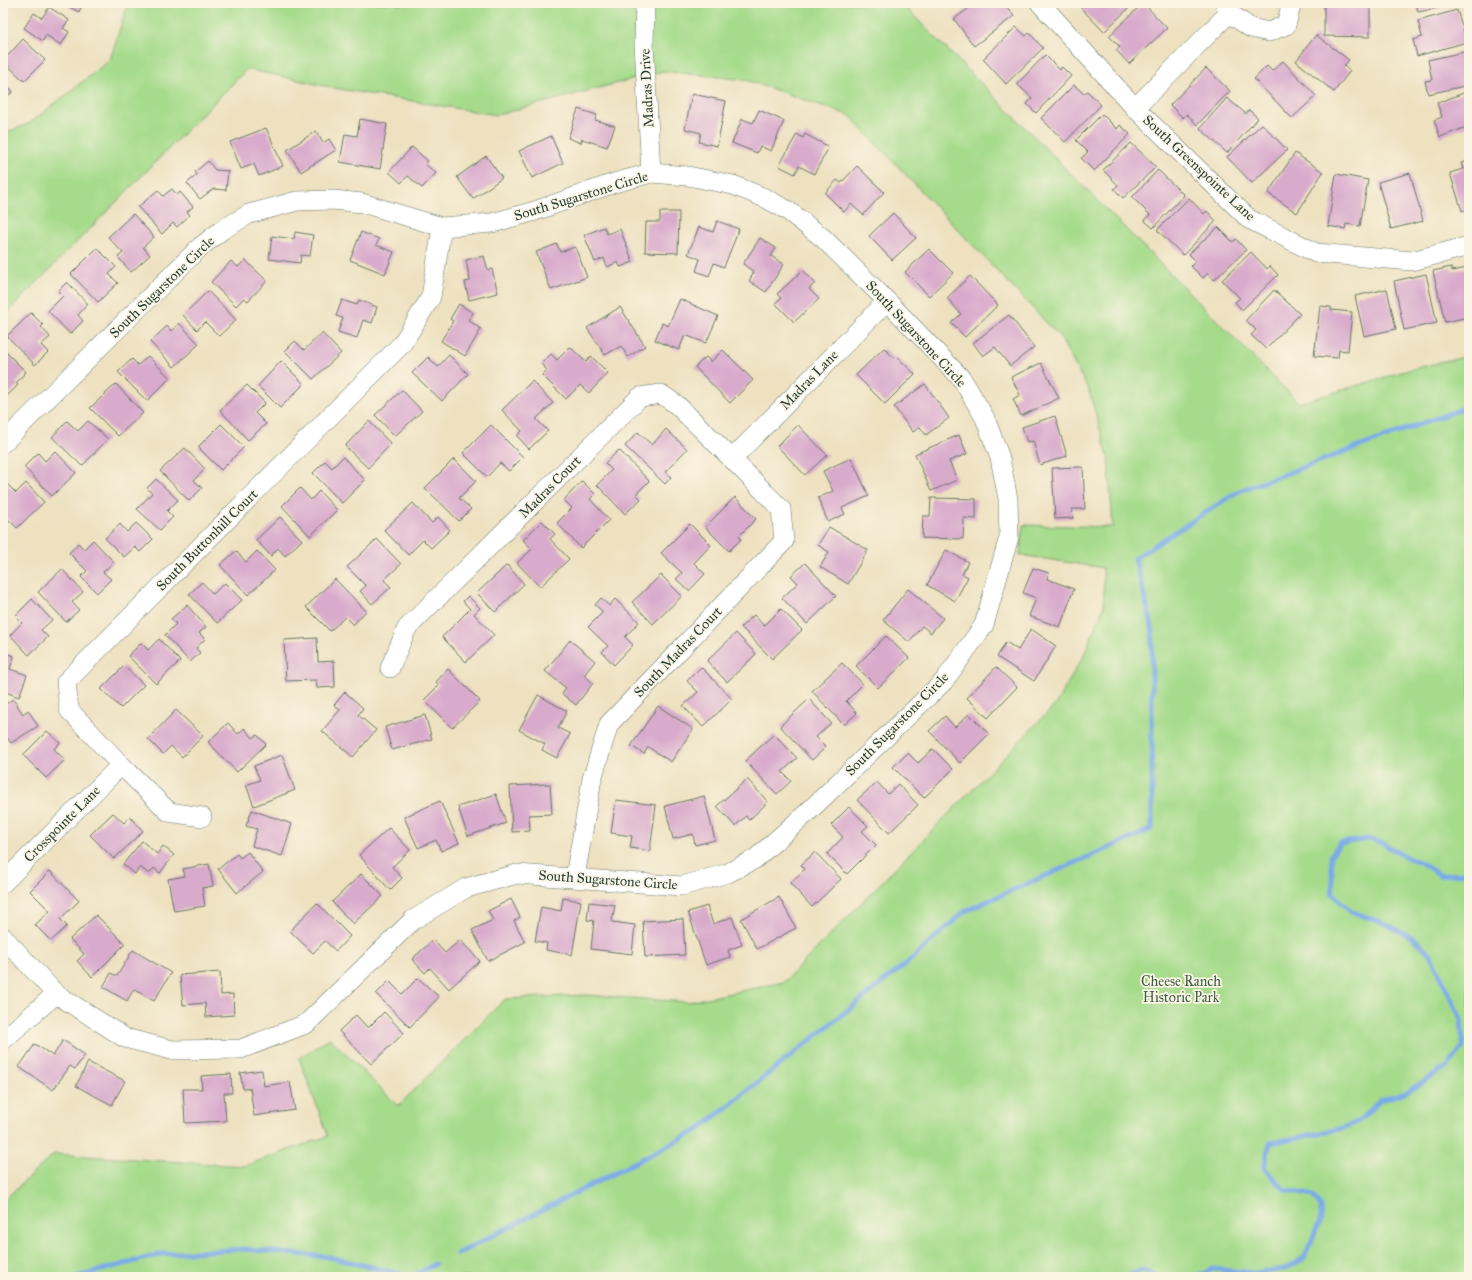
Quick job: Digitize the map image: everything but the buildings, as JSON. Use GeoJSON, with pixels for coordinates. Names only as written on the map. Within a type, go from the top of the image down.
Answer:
{"type":"FeatureCollection","features":[{"type":"Feature","properties":{"kind":"street","name":"Madras Drive"},"geometry":{"type":"LineString","coordinates":[[645,3],[644,43],[651,173]]}},
{"type":"Feature","properties":{"kind":"street","name":"South Greenspointe Lane"},"geometry":{"type":"LineString","coordinates":[[1040,3],[1135,108],[1249,219],[1316,253],[1412,261],[1469,246]]}},
{"type":"Feature","properties":{"kind":"street"},"geometry":{"type":"LineString","coordinates":[[1135,108],[1227,8],[1251,28],[1269,32],[1286,25],[1291,6],[1288,3]]}},
{"type":"Feature","properties":{"kind":"street","name":"South Sugarstone Circle"},"geometry":{"type":"LineString","coordinates":[[3,443],[200,247],[222,230],[249,214],[297,201],[333,200],[362,203],[442,227],[492,223],[535,211],[614,183],[651,173],[695,177],[733,185],[765,198],[787,210],[823,238],[887,300],[962,379],[985,418],[1000,458],[1008,499],[1009,537],[984,625],[944,681],[808,812],[755,859],[728,873],[682,886],[575,877],[517,874],[466,888],[413,920],[306,1024],[241,1049],[172,1050],[125,1038],[56,994],[3,937]]}},
{"type":"Feature","properties":{"kind":"street","name":"South Buttonhill Court"},"geometry":{"type":"LineString","coordinates":[[202,817],[169,812],[121,766],[70,710],[66,682],[402,344],[431,297],[442,227]]}},
{"type":"Feature","properties":{"kind":"street","name":"Madras Lane"},"geometry":{"type":"LineString","coordinates":[[732,459],[887,300]]}},
{"type":"Feature","properties":{"kind":"street","name":"Madras Court"},"geometry":{"type":"LineString","coordinates":[[390,668],[407,628],[640,397],[661,394],[677,405],[732,459]]}},
{"type":"Feature","properties":{"kind":"street","name":"South Madras Court"},"geometry":{"type":"LineString","coordinates":[[575,877],[592,779],[609,724],[784,541],[781,509],[732,459]]}},
{"type":"Feature","properties":{"kind":"street","name":"Crosspointe Lane"},"geometry":{"type":"LineString","coordinates":[[3,883],[121,766]]}},
{"type":"Feature","properties":{"kind":"street"},"geometry":{"type":"LineString","coordinates":[[3,1040],[56,994]]}},
{"type":"Feature","properties":{"kind":"green space","name":"Cheese Ranch Historic Park"},"geometry":{"type":"Polygon","coordinates":[[[128,3],[395,3],[398,5],[409,3],[901,3],[1299,403],[1412,369],[1469,356],[1469,1277],[3,1277],[3,1201],[54,1154],[244,1166],[328,1136],[299,1058],[330,1038],[398,1106],[505,999],[587,995],[688,1002],[784,982],[1055,705],[1083,657],[1104,606],[1103,568],[1020,555],[1023,525],[1113,527],[1108,457],[1089,391],[1060,337],[849,115],[746,80],[663,71],[497,115],[339,89],[247,69],[3,317],[3,134],[30,123],[110,60],[128,3]]]}},
{"type":"Feature","properties":{"kind":"waterway"},"geometry":{"type":"LineString","coordinates":[[457,1254],[698,1130],[907,963],[965,911],[1152,829],[1152,626],[1135,558],[1239,491],[1469,406]]}},
{"type":"Feature","properties":{"kind":"waterway"},"geometry":{"type":"LineString","coordinates":[[1197,1277],[1212,1269],[1254,1273],[1285,1269],[1304,1258],[1321,1219],[1321,1207],[1313,1196],[1285,1190],[1264,1168],[1270,1143],[1340,1129],[1359,1121],[1381,1100],[1407,1092],[1448,1066],[1463,1047],[1461,1019],[1430,954],[1415,939],[1381,922],[1350,911],[1333,894],[1331,855],[1340,843],[1369,839],[1384,844],[1405,857],[1420,862],[1441,876],[1469,872]]}},
{"type":"Feature","properties":{"kind":"waterway"},"geometry":{"type":"LineString","coordinates":[[76,1277],[162,1254],[243,1249],[329,1257],[412,1277],[435,1264]]}},
{"type":"Feature","properties":{"kind":"waterway"},"geometry":{"type":"LineString","coordinates":[[1124,1277],[1143,1270],[1159,1277]]}}]}
